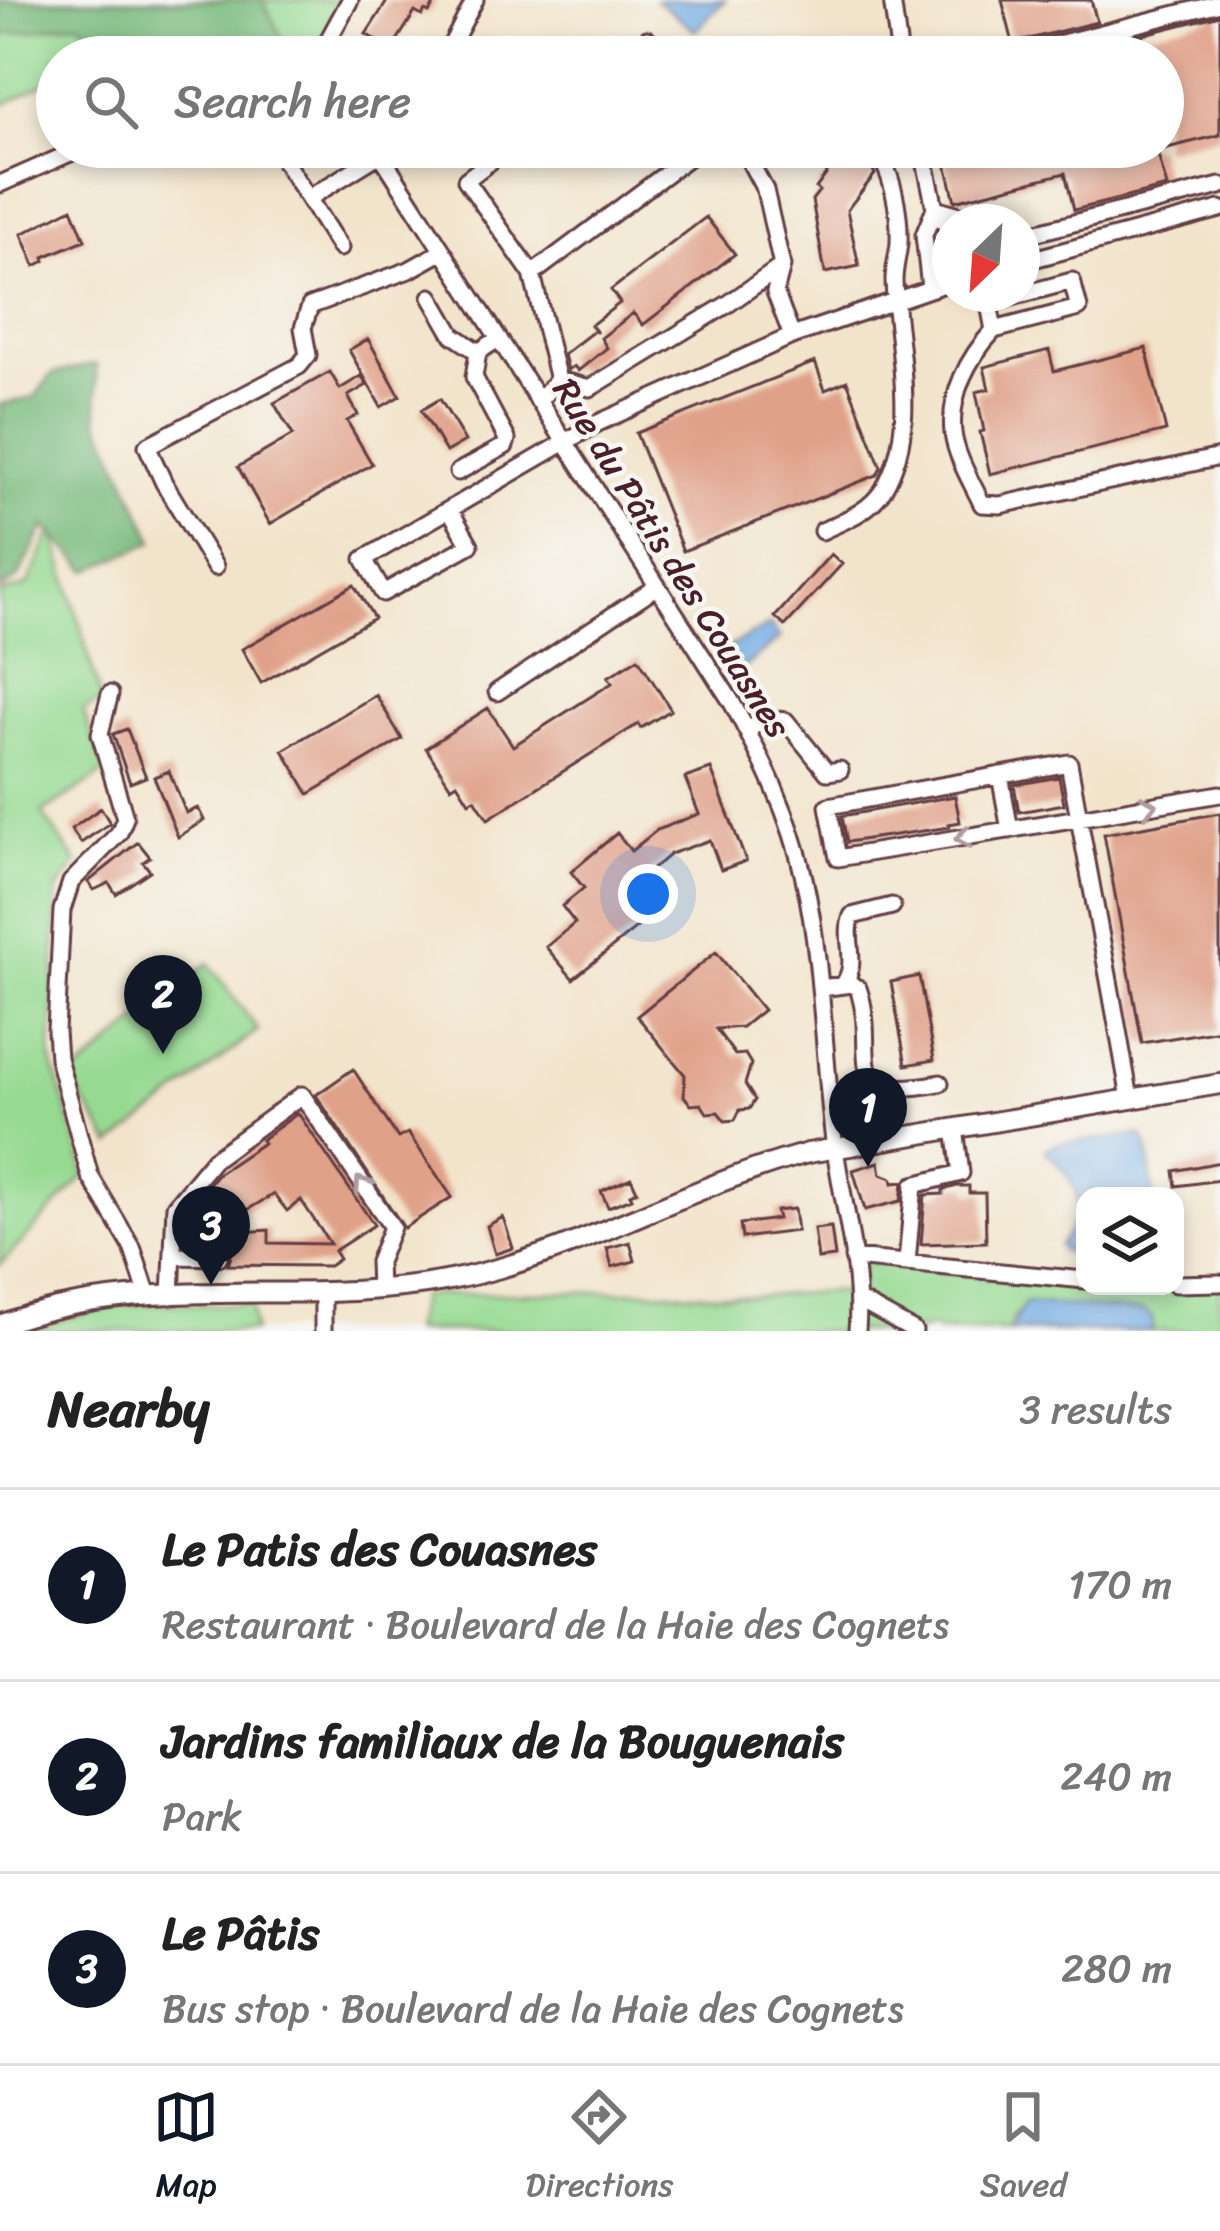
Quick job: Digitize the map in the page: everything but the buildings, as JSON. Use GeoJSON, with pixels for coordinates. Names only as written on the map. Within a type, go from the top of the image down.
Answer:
{"type":"FeatureCollection","features":[{"type":"Feature","properties":{"kind":"main road"},"geometry":{"type":"LineString","coordinates":[[0,1325],[85,1301],[323,1292],[443,1282],[504,1268],[579,1241],[755,1167],[835,1148],[1220,1084]]}},
{"type":"Feature","properties":{"kind":"street"},"geometry":{"type":"LineString","coordinates":[[333,36],[350,0]]}},
{"type":"Feature","properties":{"kind":"street"},"geometry":{"type":"LineString","coordinates":[[457,36],[475,0]]}},
{"type":"Feature","properties":{"kind":"street"},"geometry":{"type":"LineString","coordinates":[[892,0],[896,36]]}},
{"type":"Feature","properties":{"kind":"street"},"geometry":{"type":"LineString","coordinates":[[1090,36],[1220,3]]}},
{"type":"Feature","properties":{"kind":"street"},"geometry":{"type":"LineString","coordinates":[[0,184],[36,168]]}},
{"type":"Feature","properties":{"kind":"street"},"geometry":{"type":"LineString","coordinates":[[290,168],[340,248]]}},
{"type":"Feature","properties":{"kind":"street"},"geometry":{"type":"LineString","coordinates":[[309,198],[352,168]]}},
{"type":"Feature","properties":{"kind":"street","name":"Rue du Pâtis des Couasnes"},"geometry":{"type":"LineString","coordinates":[[390,168],[770,773],[804,875],[835,1148],[858,1300],[857,1327]]}},
{"type":"Feature","properties":{"kind":"street"},"geometry":{"type":"LineString","coordinates":[[482,168],[466,180],[532,274],[558,380]]}},
{"type":"Feature","properties":{"kind":"street"},"geometry":{"type":"LineString","coordinates":[[532,274],[674,168]]}},
{"type":"Feature","properties":{"kind":"street"},"geometry":{"type":"LineString","coordinates":[[753,168],[765,190],[782,266],[776,292],[792,336]]}},
{"type":"Feature","properties":{"kind":"street"},"geometry":{"type":"LineString","coordinates":[[822,531],[868,509],[893,467],[904,391],[894,277],[899,240],[887,168]]}},
{"type":"Feature","properties":{"kind":"street"},"geometry":{"type":"LineString","coordinates":[[926,168],[934,204]]}},
{"type":"Feature","properties":{"kind":"street"},"geometry":{"type":"LineString","coordinates":[[1040,231],[1220,186]]}},
{"type":"Feature","properties":{"kind":"street"},"geometry":{"type":"LineString","coordinates":[[1040,257],[1220,209]]}},
{"type":"Feature","properties":{"kind":"street"},"geometry":{"type":"LineString","coordinates":[[449,510],[470,544],[383,593],[364,559],[598,423],[792,336],[930,288],[924,235],[932,215]]}},
{"type":"Feature","properties":{"kind":"street"},"geometry":{"type":"LineString","coordinates":[[215,567],[147,446],[299,366],[308,355],[303,323],[310,306],[409,270],[443,251]]}},
{"type":"Feature","properties":{"kind":"street"},"geometry":{"type":"LineString","coordinates":[[558,380],[590,388],[782,266]]}},
{"type":"Feature","properties":{"kind":"street"},"geometry":{"type":"LineString","coordinates":[[1040,287],[1072,281],[1079,308],[994,330],[966,364],[953,432],[982,504],[1000,505],[1220,458]]}},
{"type":"Feature","properties":{"kind":"street"},"geometry":{"type":"LineString","coordinates":[[430,297],[459,341],[478,352]]}},
{"type":"Feature","properties":{"kind":"street"},"geometry":{"type":"LineString","coordinates":[[990,312],[994,330]]}},
{"type":"Feature","properties":{"kind":"street"},"geometry":{"type":"LineString","coordinates":[[458,472],[505,446],[507,439],[474,377],[478,352],[498,339]]}},
{"type":"Feature","properties":{"kind":"street"},"geometry":{"type":"LineString","coordinates":[[538,400],[558,380]]}},
{"type":"Feature","properties":{"kind":"street"},"geometry":{"type":"LineString","coordinates":[[496,692],[656,587]]}},
{"type":"Feature","properties":{"kind":"street"},"geometry":{"type":"LineString","coordinates":[[110,694],[100,734],[125,818],[119,833],[71,882],[62,910],[56,1031],[58,1058],[90,1176],[132,1247],[148,1296]]}},
{"type":"Feature","properties":{"kind":"street"},"geometry":{"type":"LineString","coordinates":[[747,730],[767,719],[786,721],[827,772],[840,770]]}},
{"type":"Feature","properties":{"kind":"street"},"geometry":{"type":"LineString","coordinates":[[1130,1099],[1079,818],[1069,763],[828,806],[838,858],[1010,830],[1079,818],[1220,794]]}},
{"type":"Feature","properties":{"kind":"street"},"geometry":{"type":"LineString","coordinates":[[1000,775],[1010,830]]}},
{"type":"Feature","properties":{"kind":"street"},"geometry":{"type":"LineString","coordinates":[[843,985],[851,971],[848,924],[852,916],[892,906]]}},
{"type":"Feature","properties":{"kind":"street"},"geometry":{"type":"LineString","coordinates":[[820,988],[855,985],[861,995],[871,1078],[882,1088],[901,1090],[940,1083]]}},
{"type":"Feature","properties":{"kind":"street"},"geometry":{"type":"LineString","coordinates":[[172,1296],[176,1206],[214,1159],[302,1095],[392,1227],[378,1262],[379,1289]]}},
{"type":"Feature","properties":{"kind":"street"},"geometry":{"type":"LineString","coordinates":[[907,1262],[914,1185],[961,1173],[955,1129]]}},
{"type":"Feature","properties":{"kind":"street"},"geometry":{"type":"LineString","coordinates":[[174,1230],[226,1231]]}},
{"type":"Feature","properties":{"kind":"street"},"geometry":{"type":"LineString","coordinates":[[173,1256],[219,1258]]}},
{"type":"Feature","properties":{"kind":"street"},"geometry":{"type":"LineString","coordinates":[[853,1258],[1076,1279]]}},
{"type":"Feature","properties":{"kind":"street"},"geometry":{"type":"LineString","coordinates":[[1184,1283],[1220,1283]]}},
{"type":"Feature","properties":{"kind":"street"},"geometry":{"type":"LineString","coordinates":[[323,1292],[323,1331]]}},
{"type":"Feature","properties":{"kind":"street"},"geometry":{"type":"LineString","coordinates":[[858,1300],[914,1331]]}},
{"type":"Feature","properties":{"kind":"green space"},"geometry":{"type":"Polygon","coordinates":[[[0,0],[350,0],[329,36],[36,36],[36,87],[0,107],[0,0]]]}},
{"type":"Feature","properties":{"kind":"green space"},"geometry":{"type":"Polygon","coordinates":[[[0,0],[263,0],[281,36],[95,36],[80,22],[0,34],[0,0]]]}},
{"type":"Feature","properties":{"kind":"green space"},"geometry":{"type":"Polygon","coordinates":[[[96,364],[98,418],[154,541],[88,571],[45,526],[18,578],[0,590],[0,404],[34,398],[52,374],[96,364]]]}},
{"type":"Feature","properties":{"kind":"green space"},"geometry":{"type":"Polygon","coordinates":[[[53,529],[101,700],[83,711],[105,772],[42,813],[77,863],[57,891],[51,1058],[86,1174],[0,1265],[0,594],[28,585],[53,529]]]}},
{"type":"Feature","properties":{"kind":"green space"},"geometry":{"type":"Polygon","coordinates":[[[208,963],[258,1030],[112,1145],[70,1079],[208,963]]]}},
{"type":"Feature","properties":{"kind":"green space"},"geometry":{"type":"Polygon","coordinates":[[[859,1261],[1076,1283],[1076,1295],[1184,1295],[1184,1284],[1220,1281],[1220,1331],[1152,1331],[1152,1319],[1144,1311],[1068,1307],[1015,1316],[1009,1331],[938,1331],[932,1327],[917,1331],[412,1331],[421,1295],[650,1291],[753,1296],[849,1291],[861,1282],[859,1261]]]}},
{"type":"Feature","properties":{"kind":"green space"},"geometry":{"type":"Polygon","coordinates":[[[118,1304],[251,1305],[254,1331],[22,1331],[118,1304]]]}},
{"type":"Feature","properties":{"kind":"water"},"geometry":{"type":"Polygon","coordinates":[[[656,0],[725,0],[695,31],[656,0]]]}},
{"type":"Feature","properties":{"kind":"water"},"geometry":{"type":"Polygon","coordinates":[[[770,625],[780,638],[735,675],[719,652],[770,625]]]}},
{"type":"Feature","properties":{"kind":"water"},"geometry":{"type":"Polygon","coordinates":[[[1141,1135],[1147,1144],[1153,1187],[1076,1187],[1076,1194],[1065,1172],[1045,1150],[1055,1144],[1141,1135]]]}},
{"type":"Feature","properties":{"kind":"water"},"geometry":{"type":"Polygon","coordinates":[[[1076,1212],[1076,1251],[1062,1251],[1059,1245],[1076,1212]]]}},
{"type":"Feature","properties":{"kind":"water"},"geometry":{"type":"Polygon","coordinates":[[[1025,1303],[1144,1311],[1153,1319],[1152,1331],[1009,1331],[1025,1303]]]}},
{"type":"Feature","properties":{"kind":"place","name":"Jardins familiaux de la Bouguenais"},"geometry":{"type":"Point","coordinates":[163,1054]}},
{"type":"Feature","properties":{"kind":"place","name":"Le Patis des Couasnes"},"geometry":{"type":"Point","coordinates":[868,1167]}},
{"type":"Feature","properties":{"kind":"place","name":"Le Pâtis"},"geometry":{"type":"Point","coordinates":[211,1285]}}]}
